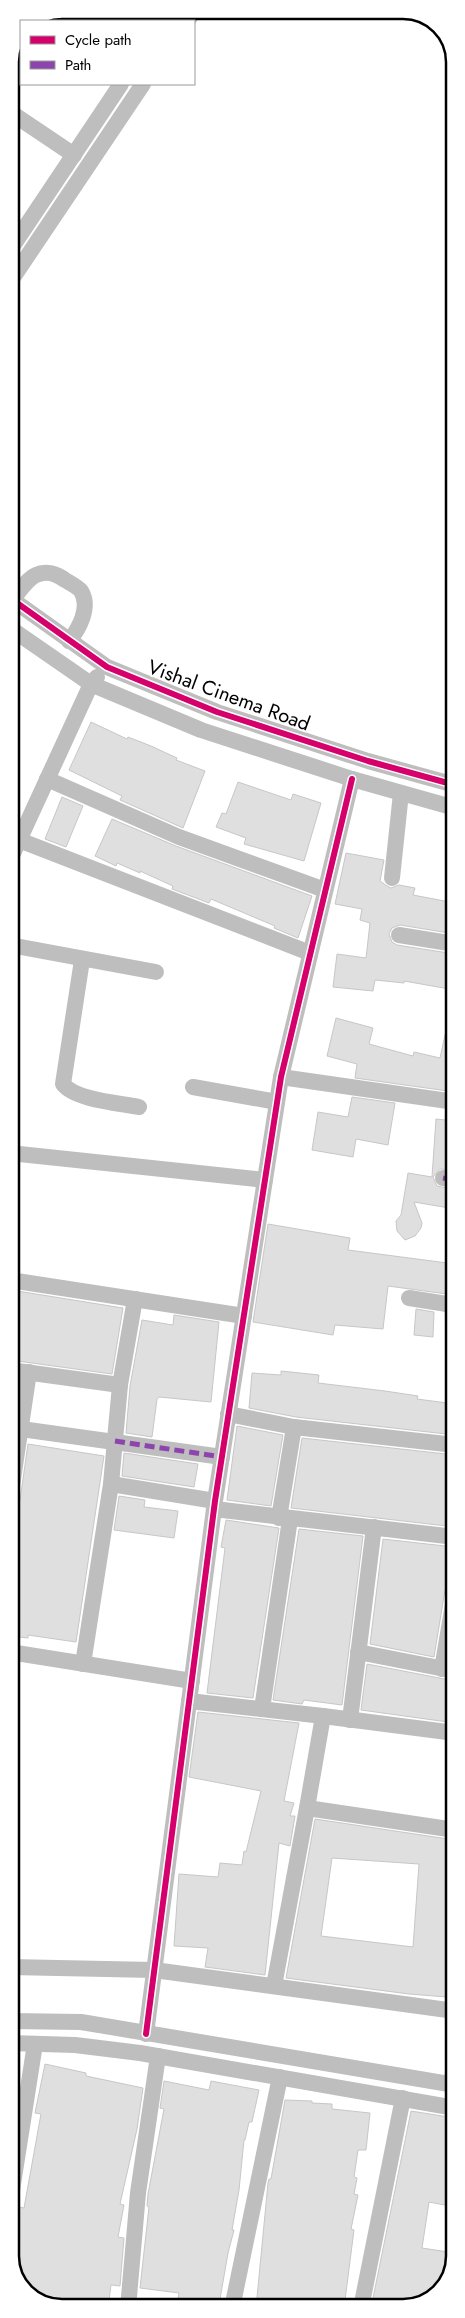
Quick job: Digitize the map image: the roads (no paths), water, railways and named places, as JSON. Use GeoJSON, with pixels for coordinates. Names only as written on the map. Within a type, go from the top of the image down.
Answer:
{"type":"FeatureCollection","features":[{"type":"Feature","properties":{"kind":"street"},"geometry":{"type":"LineString","coordinates":[[19,237],[120,85]]}},
{"type":"Feature","properties":{"kind":"street"},"geometry":{"type":"LineString","coordinates":[[19,269],[142,85]]}},
{"type":"Feature","properties":{"kind":"street"},"geometry":{"type":"LineString","coordinates":[[19,118],[74,156]]}},
{"type":"Feature","properties":{"kind":"street"},"geometry":{"type":"LineString","coordinates":[[19,591],[36,575],[47,573],[58,575],[80,590],[84,600],[83,615],[77,632],[69,641]]}},
{"type":"Feature","properties":{"kind":"street","name":"Vishal Cinema Road"},"geometry":{"type":"LineString","coordinates":[[19,605],[107,667],[217,712],[368,762],[446,783]]}},
{"type":"Feature","properties":{"kind":"street","name":"Vishal Cinema Road"},"geometry":{"type":"LineString","coordinates":[[19,634],[91,684],[201,730],[352,779],[446,806]]}},
{"type":"Feature","properties":{"kind":"street"},"geometry":{"type":"LineString","coordinates":[[107,667],[91,684],[20,840],[310,954]]}},
{"type":"Feature","properties":{"kind":"street"},"geometry":{"type":"LineString","coordinates":[[47,779],[179,837],[325,890]]}},
{"type":"Feature","properties":{"kind":"street"},"geometry":{"type":"LineString","coordinates":[[146,2034],[214,1505],[281,1077],[352,779]]}},
{"type":"Feature","properties":{"kind":"street"},"geometry":{"type":"LineString","coordinates":[[392,878],[401,793]]}},
{"type":"Feature","properties":{"kind":"street"},"geometry":{"type":"LineString","coordinates":[[399,935],[446,943]]}},
{"type":"Feature","properties":{"kind":"street"},"geometry":{"type":"LineString","coordinates":[[19,947],[82,960],[156,972]]}},
{"type":"Feature","properties":{"kind":"street"},"geometry":{"type":"LineString","coordinates":[[82,960],[63,1084],[68,1090],[82,1095],[140,1107]]}},
{"type":"Feature","properties":{"kind":"street"},"geometry":{"type":"LineString","coordinates":[[281,1077],[446,1101]]}},
{"type":"Feature","properties":{"kind":"street"},"geometry":{"type":"LineString","coordinates":[[193,1087],[277,1102]]}},
{"type":"Feature","properties":{"kind":"street"},"geometry":{"type":"LineString","coordinates":[[19,1154],[265,1180]]}},
{"type":"Feature","properties":{"kind":"street"},"geometry":{"type":"LineString","coordinates":[[19,1281],[244,1316]]}},
{"type":"Feature","properties":{"kind":"street"},"geometry":{"type":"LineString","coordinates":[[409,1298],[446,1304]]}},
{"type":"Feature","properties":{"kind":"street"},"geometry":{"type":"LineString","coordinates":[[83,1664],[111,1484],[120,1385],[135,1299]]}},
{"type":"Feature","properties":{"kind":"street"},"geometry":{"type":"LineString","coordinates":[[19,1371],[120,1385]]}},
{"type":"Feature","properties":{"kind":"street"},"geometry":{"type":"LineString","coordinates":[[19,1442],[29,1372]]}},
{"type":"Feature","properties":{"kind":"street"},"geometry":{"type":"LineString","coordinates":[[228,1414],[294,1427],[446,1444]]}},
{"type":"Feature","properties":{"kind":"street"},"geometry":{"type":"LineString","coordinates":[[262,1710],[294,1427]]}},
{"type":"Feature","properties":{"kind":"street"},"geometry":{"type":"LineString","coordinates":[[21,1429],[222,1457]]}},
{"type":"Feature","properties":{"kind":"street"},"geometry":{"type":"LineString","coordinates":[[111,1484],[285,1518],[446,1536]]}},
{"type":"Feature","properties":{"kind":"street"},"geometry":{"type":"LineString","coordinates":[[350,1720],[374,1527]]}},
{"type":"Feature","properties":{"kind":"street"},"geometry":{"type":"LineString","coordinates":[[358,1652],[446,1670]]}},
{"type":"Feature","properties":{"kind":"street"},"geometry":{"type":"LineString","coordinates":[[19,1653],[192,1681]]}},
{"type":"Feature","properties":{"kind":"street"},"geometry":{"type":"LineString","coordinates":[[189,1701],[446,1732]]}},
{"type":"Feature","properties":{"kind":"street"},"geometry":{"type":"LineString","coordinates":[[274,1986],[323,1716]]}},
{"type":"Feature","properties":{"kind":"street"},"geometry":{"type":"LineString","coordinates":[[307,1808],[446,1829]]}},
{"type":"Feature","properties":{"kind":"street"},"geometry":{"type":"LineString","coordinates":[[19,1967],[154,1970],[446,2010]]}},
{"type":"Feature","properties":{"kind":"street"},"geometry":{"type":"LineString","coordinates":[[19,2021],[81,2022],[446,2083]]}},
{"type":"Feature","properties":{"kind":"street"},"geometry":{"type":"LineString","coordinates":[[19,2043],[74,2045],[158,2056],[446,2106]]}},
{"type":"Feature","properties":{"kind":"street"},"geometry":{"type":"LineString","coordinates":[[19,2141],[35,2044]]}},
{"type":"Feature","properties":{"kind":"street"},"geometry":{"type":"LineString","coordinates":[[129,2299],[138,2193],[158,2056]]}},
{"type":"Feature","properties":{"kind":"street"},"geometry":{"type":"LineString","coordinates":[[234,2299],[280,2077]]}},
{"type":"Feature","properties":{"kind":"street"},"geometry":{"type":"LineString","coordinates":[[363,2299],[403,2098]]}}]}
